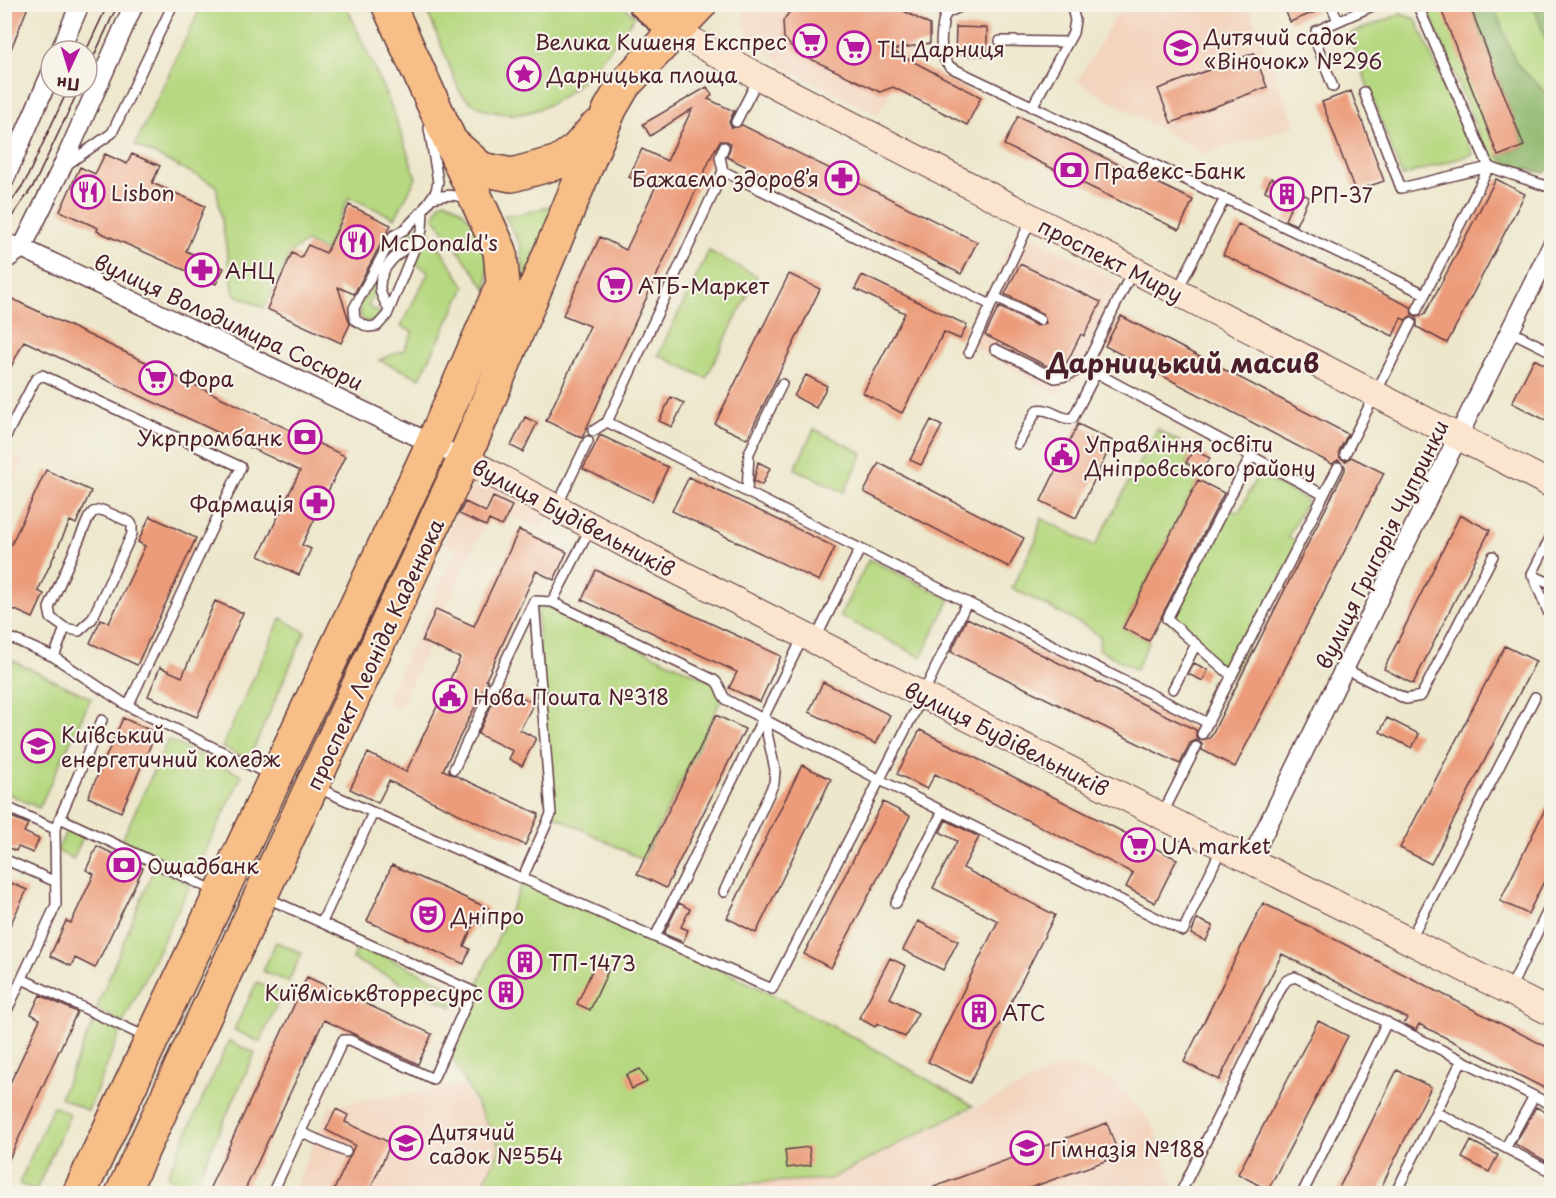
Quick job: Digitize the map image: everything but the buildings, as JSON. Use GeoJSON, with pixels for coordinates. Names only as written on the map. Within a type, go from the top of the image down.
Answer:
{"type":"FeatureCollection","features":[{"type":"Feature","properties":{"kind":"highway"},"geometry":{"type":"LineString","coordinates":[[388,4],[451,142],[464,157],[481,169],[512,175],[532,172],[559,162],[577,149],[610,109],[624,85],[678,17],[700,4]]}},
{"type":"Feature","properties":{"kind":"highway","name":"проспект Леоніда Каденюка"},"geometry":{"type":"LineString","coordinates":[[122,1194],[464,459],[610,109]]}},
{"type":"Feature","properties":{"kind":"highway","name":"проспект Леоніда Каденюка"},"geometry":{"type":"LineString","coordinates":[[79,1194],[433,443],[503,284],[500,251],[451,142]]}},
{"type":"Feature","properties":{"kind":"main road"},"geometry":{"type":"LineString","coordinates":[[643,4],[678,17]]}},
{"type":"Feature","properties":{"kind":"street"},"geometry":{"type":"LineString","coordinates":[[65,39],[80,4]]}},
{"type":"Feature","properties":{"kind":"street"},"geometry":{"type":"LineString","coordinates":[[4,261],[61,169],[134,4]]}},
{"type":"Feature","properties":{"kind":"street","name":"проспект Миру"},"geometry":{"type":"LineString","coordinates":[[678,17],[759,77],[1551,485]]}},
{"type":"Feature","properties":{"kind":"street"},"geometry":{"type":"LineString","coordinates":[[4,181],[10,153],[39,96]]}},
{"type":"Feature","properties":{"kind":"street","name":"вулиця Григорія Чупринки"},"geometry":{"type":"LineString","coordinates":[[1250,861],[1551,245]]}},
{"type":"Feature","properties":{"kind":"street","name":"вулиця Володимира Сосюри"},"geometry":{"type":"LineString","coordinates":[[13,246],[464,459]]}},
{"type":"Feature","properties":{"kind":"street","name":"вулиця Будівельників"},"geometry":{"type":"LineString","coordinates":[[464,459],[591,527],[1551,1013]]}},
{"type":"Feature","properties":{"kind":"lane"},"geometry":{"type":"LineString","coordinates":[[61,169],[112,134],[173,4]]}},
{"type":"Feature","properties":{"kind":"lane"},"geometry":{"type":"LineString","coordinates":[[966,4],[952,10],[944,18],[942,53],[947,64],[1224,200],[1425,294]]}},
{"type":"Feature","properties":{"kind":"lane"},"geometry":{"type":"LineString","coordinates":[[1032,107],[1068,42],[1075,20],[1071,4]]}},
{"type":"Feature","properties":{"kind":"lane"},"geometry":{"type":"LineString","coordinates":[[1331,4],[1338,21]]}},
{"type":"Feature","properties":{"kind":"lane"},"geometry":{"type":"LineString","coordinates":[[1333,87],[1315,36],[1320,28],[1377,4]]}},
{"type":"Feature","properties":{"kind":"lane"},"geometry":{"type":"LineString","coordinates":[[1417,4],[1489,167]]}},
{"type":"Feature","properties":{"kind":"lane"},"geometry":{"type":"LineString","coordinates":[[1000,40],[1068,42]]}},
{"type":"Feature","properties":{"kind":"lane"},"geometry":{"type":"LineString","coordinates":[[420,73],[438,182],[433,198],[405,229],[393,236],[355,305],[354,316],[358,323],[372,327],[384,319],[419,238],[423,210]]}},
{"type":"Feature","properties":{"kind":"lane"},"geometry":{"type":"LineString","coordinates":[[736,122],[759,77]]}},
{"type":"Feature","properties":{"kind":"lane"},"geometry":{"type":"LineString","coordinates":[[1364,92],[1401,188],[1489,167],[1551,188]]}},
{"type":"Feature","properties":{"kind":"lane"},"geometry":{"type":"LineString","coordinates":[[556,508],[590,436],[607,422],[723,171],[720,157],[724,147]]}},
{"type":"Feature","properties":{"kind":"lane"},"geometry":{"type":"LineString","coordinates":[[1417,310],[1489,167]]}},
{"type":"Feature","properties":{"kind":"lane"},"geometry":{"type":"LineString","coordinates":[[723,171],[993,301],[1040,320]]}},
{"type":"Feature","properties":{"kind":"lane"},"geometry":{"type":"LineString","coordinates":[[433,198],[447,195],[462,197],[481,212]]}},
{"type":"Feature","properties":{"kind":"lane"},"geometry":{"type":"LineString","coordinates":[[1176,292],[1224,200]]}},
{"type":"Feature","properties":{"kind":"lane"},"geometry":{"type":"LineString","coordinates":[[969,352],[1032,218]]}},
{"type":"Feature","properties":{"kind":"lane"},"geometry":{"type":"LineString","coordinates":[[389,310],[381,294],[381,283],[394,257],[419,238]]}},
{"type":"Feature","properties":{"kind":"lane"},"geometry":{"type":"LineString","coordinates":[[995,349],[1055,378],[1066,376],[1085,367],[1133,270]]}},
{"type":"Feature","properties":{"kind":"lane"},"geometry":{"type":"LineString","coordinates":[[1345,454],[1411,323]]}},
{"type":"Feature","properties":{"kind":"lane"},"geometry":{"type":"LineString","coordinates":[[1510,331],[1551,352]]}},
{"type":"Feature","properties":{"kind":"lane"},"geometry":{"type":"LineString","coordinates":[[1085,367],[1324,495]]}},
{"type":"Feature","properties":{"kind":"lane"},"geometry":{"type":"LineString","coordinates":[[1018,444],[1037,410],[1047,410],[1065,418],[1073,418],[1096,373]]}},
{"type":"Feature","properties":{"kind":"lane"},"geometry":{"type":"LineString","coordinates":[[4,440],[35,380],[42,375],[241,467],[128,706]]}},
{"type":"Feature","properties":{"kind":"lane"},"geometry":{"type":"LineString","coordinates":[[747,492],[748,453],[782,384]]}},
{"type":"Feature","properties":{"kind":"lane"},"geometry":{"type":"LineString","coordinates":[[607,422],[1208,723]]}},
{"type":"Feature","properties":{"kind":"lane"},"geometry":{"type":"LineString","coordinates":[[1232,676],[1167,619],[1251,456]]}},
{"type":"Feature","properties":{"kind":"lane"},"geometry":{"type":"LineString","coordinates":[[1202,734],[1338,467]]}},
{"type":"Feature","properties":{"kind":"lane"},"geometry":{"type":"LineString","coordinates":[[102,510],[130,522],[132,534],[92,619],[79,631],[65,628],[51,618],[49,608],[93,512],[102,510]]}},
{"type":"Feature","properties":{"kind":"lane"},"geometry":{"type":"LineString","coordinates":[[552,602],[591,527]]}},
{"type":"Feature","properties":{"kind":"lane"},"geometry":{"type":"LineString","coordinates":[[1551,534],[1532,574],[1551,621]]}},
{"type":"Feature","properties":{"kind":"lane"},"geometry":{"type":"LineString","coordinates":[[655,937],[764,720],[860,549]]}},
{"type":"Feature","properties":{"kind":"lane"},"geometry":{"type":"LineString","coordinates":[[1345,669],[1406,699],[1421,696],[1493,556]]}},
{"type":"Feature","properties":{"kind":"lane"},"geometry":{"type":"LineString","coordinates":[[1532,574],[1551,584]]}},
{"type":"Feature","properties":{"kind":"lane"},"geometry":{"type":"LineString","coordinates":[[534,601],[552,602],[714,680],[719,684],[724,698],[764,720],[1182,931],[1222,847]]}},
{"type":"Feature","properties":{"kind":"lane"},"geometry":{"type":"LineString","coordinates":[[454,769],[534,601]]}},
{"type":"Feature","properties":{"kind":"lane"},"geometry":{"type":"LineString","coordinates":[[522,879],[551,814],[534,601]]}},
{"type":"Feature","properties":{"kind":"lane"},"geometry":{"type":"LineString","coordinates":[[313,786],[772,989],[923,695],[967,602]]}},
{"type":"Feature","properties":{"kind":"lane"},"geometry":{"type":"LineString","coordinates":[[54,657],[65,628]]}},
{"type":"Feature","properties":{"kind":"lane"},"geometry":{"type":"LineString","coordinates":[[4,635],[54,657],[128,706],[275,777]]}},
{"type":"Feature","properties":{"kind":"lane"},"geometry":{"type":"LineString","coordinates":[[1173,689],[1196,644]]}},
{"type":"Feature","properties":{"kind":"lane"},"geometry":{"type":"LineString","coordinates":[[1409,942],[1535,697]]}},
{"type":"Feature","properties":{"kind":"lane"},"geometry":{"type":"LineString","coordinates":[[4,1017],[56,905],[55,829],[102,720]]}},
{"type":"Feature","properties":{"kind":"lane"},"geometry":{"type":"LineString","coordinates":[[724,892],[774,783],[775,770],[764,720]]}},
{"type":"Feature","properties":{"kind":"lane"},"geometry":{"type":"LineString","coordinates":[[1161,816],[1196,747]]}},
{"type":"Feature","properties":{"kind":"lane"},"geometry":{"type":"LineString","coordinates":[[4,806],[55,829]]}},
{"type":"Feature","properties":{"kind":"lane"},"geometry":{"type":"LineString","coordinates":[[896,903],[943,811]]}},
{"type":"Feature","properties":{"kind":"lane"},"geometry":{"type":"LineString","coordinates":[[322,922],[373,813]]}},
{"type":"Feature","properties":{"kind":"lane"},"geometry":{"type":"LineString","coordinates":[[60,818],[220,893]]}},
{"type":"Feature","properties":{"kind":"lane"},"geometry":{"type":"LineString","coordinates":[[4,859],[54,881]]}},
{"type":"Feature","properties":{"kind":"lane"},"geometry":{"type":"LineString","coordinates":[[262,895],[472,990],[433,1079],[350,1040],[343,1040],[272,1194]]}},
{"type":"Feature","properties":{"kind":"lane"},"geometry":{"type":"LineString","coordinates":[[1508,992],[1551,902]]}},
{"type":"Feature","properties":{"kind":"lane"},"geometry":{"type":"LineString","coordinates":[[1183,1194],[1182,1190],[1287,980],[1294,977],[1305,980],[1551,1105]]}},
{"type":"Feature","properties":{"kind":"lane"},"geometry":{"type":"LineString","coordinates":[[22,980],[151,1040]]}},
{"type":"Feature","properties":{"kind":"lane"},"geometry":{"type":"LineString","coordinates":[[1302,1194],[1387,1022]]}},
{"type":"Feature","properties":{"kind":"lane"},"geometry":{"type":"LineString","coordinates":[[1395,1194],[1462,1060]]}},
{"type":"Feature","properties":{"kind":"lane"},"geometry":{"type":"LineString","coordinates":[[1506,1147],[1534,1096]]}},
{"type":"Feature","properties":{"kind":"lane"},"geometry":{"type":"LineString","coordinates":[[1436,1112],[1551,1172]]}},
{"type":"Feature","properties":{"kind":"lane"},"geometry":{"type":"LineString","coordinates":[[300,1132],[346,1152]]}},
{"type":"Feature","properties":{"kind":"shaded area","name":"ТЦ Дарниця"},"geometry":{"type":"Polygon","coordinates":[[[743,4],[901,5],[914,46],[878,115],[786,68],[749,34],[744,23],[743,4]]]}},
{"type":"Feature","properties":{"kind":"shaded area","name":"Дитячий садок «Віночок» №296"},"geometry":{"type":"Polygon","coordinates":[[[1144,5],[1248,5],[1296,126],[1205,154],[1077,82],[1117,14],[1144,5]]]}},
{"type":"Feature","properties":{"kind":"shaded area"},"geometry":{"type":"Polygon","coordinates":[[[1018,229],[1121,283],[1074,385],[1068,382],[1060,397],[965,342],[1018,229]]]}},
{"type":"Feature","properties":{"kind":"shaded area"},"geometry":{"type":"Polygon","coordinates":[[[5,451],[23,460],[5,501],[5,451]]]}},
{"type":"Feature","properties":{"kind":"shaded area"},"geometry":{"type":"Polygon","coordinates":[[[491,481],[551,512],[542,530],[492,507],[400,709],[385,702],[457,549],[444,543],[465,493],[478,484],[491,481]]]}},
{"type":"Feature","properties":{"kind":"shaded area","name":"Гімназія №188"},"geometry":{"type":"Polygon","coordinates":[[[1066,1064],[1113,1080],[1152,1124],[1176,1193],[720,1194],[731,1184],[830,1179],[1066,1064]]]}},
{"type":"Feature","properties":{"kind":"shaded area","name":"Дитячий садок №554"},"geometry":{"type":"Polygon","coordinates":[[[463,1085],[500,1148],[479,1193],[292,1194],[330,1106],[463,1085]]]}},
{"type":"Feature","properties":{"kind":"green space"},"geometry":{"type":"Polygon","coordinates":[[[202,5],[346,5],[394,113],[416,178],[395,218],[349,197],[325,251],[306,242],[291,252],[264,308],[234,294],[216,185],[135,145],[202,5]]]}},
{"type":"Feature","properties":{"kind":"green space","name":"Дарницька площа"},"geometry":{"type":"Polygon","coordinates":[[[425,5],[622,5],[635,16],[594,68],[561,98],[542,108],[522,113],[500,113],[478,107],[460,92],[425,5]]]}},
{"type":"Feature","properties":{"kind":"green space"},"geometry":{"type":"Polygon","coordinates":[[[1426,5],[1551,5],[1552,167],[1545,173],[1501,166],[1488,156],[1426,5]]]}},
{"type":"Feature","properties":{"kind":"green space"},"geometry":{"type":"Polygon","coordinates":[[[1469,5],[1493,5],[1516,63],[1551,98],[1551,167],[1545,173],[1513,167],[1498,156],[1524,146],[1469,5]]]}},
{"type":"Feature","properties":{"kind":"green space"},"geometry":{"type":"Polygon","coordinates":[[[1533,5],[1551,5],[1551,54],[1533,5]]]}},
{"type":"Feature","properties":{"kind":"green space"},"geometry":{"type":"Polygon","coordinates":[[[1401,14],[1416,19],[1473,154],[1402,176],[1348,34],[1401,14]]]}},
{"type":"Feature","properties":{"kind":"green space"},"geometry":{"type":"Polygon","coordinates":[[[445,201],[467,216],[481,238],[488,260],[487,290],[434,217],[440,203],[445,201]]]}},
{"type":"Feature","properties":{"kind":"green space"},"geometry":{"type":"Polygon","coordinates":[[[557,204],[525,281],[520,244],[504,215],[522,214],[557,204]]]}},
{"type":"Feature","properties":{"kind":"green space"},"geometry":{"type":"Polygon","coordinates":[[[415,226],[404,259],[392,254],[368,306],[383,314],[379,320],[367,322],[362,319],[359,308],[390,249],[415,226]]]}},
{"type":"Feature","properties":{"kind":"green space"},"geometry":{"type":"Polygon","coordinates":[[[428,229],[465,287],[420,378],[379,360],[404,350],[413,332],[401,326],[429,271],[415,264],[428,229]]]}},
{"type":"Feature","properties":{"kind":"green space"},"geometry":{"type":"Polygon","coordinates":[[[709,251],[757,276],[706,378],[658,355],[709,251]]]}},
{"type":"Feature","properties":{"kind":"green space"},"geometry":{"type":"Polygon","coordinates":[[[814,429],[863,453],[844,492],[795,469],[814,429]]]}},
{"type":"Feature","properties":{"kind":"green space"},"geometry":{"type":"Polygon","coordinates":[[[1157,429],[1193,450],[1186,463],[1198,480],[1123,628],[1149,641],[1136,670],[1099,649],[1100,637],[1087,627],[1012,588],[1036,540],[1041,518],[1095,546],[1157,429]]]}},
{"type":"Feature","properties":{"kind":"green space"},"geometry":{"type":"Polygon","coordinates":[[[1258,474],[1307,500],[1288,537],[1299,543],[1232,676],[1169,621],[1226,507],[1239,513],[1258,474]]]}},
{"type":"Feature","properties":{"kind":"green space"},"geometry":{"type":"Polygon","coordinates":[[[869,559],[950,599],[921,657],[840,616],[869,559]]]}},
{"type":"Feature","properties":{"kind":"green space"},"geometry":{"type":"Polygon","coordinates":[[[537,602],[717,684],[722,698],[643,860],[547,812],[537,602]]]}},
{"type":"Feature","properties":{"kind":"green space"},"geometry":{"type":"Polygon","coordinates":[[[281,618],[305,632],[249,759],[222,747],[281,618]]]}},
{"type":"Feature","properties":{"kind":"green space","name":"Київський енергетичний коледж"},"geometry":{"type":"Polygon","coordinates":[[[5,657],[91,698],[39,808],[5,792],[5,657]]]}},
{"type":"Feature","properties":{"kind":"green space"},"geometry":{"type":"Polygon","coordinates":[[[168,740],[242,775],[195,873],[122,840],[168,740]]]}},
{"type":"Feature","properties":{"kind":"green space"},"geometry":{"type":"Polygon","coordinates":[[[68,827],[84,835],[73,859],[57,851],[68,827]]]}},
{"type":"Feature","properties":{"kind":"green space"},"geometry":{"type":"Polygon","coordinates":[[[154,868],[191,883],[123,1023],[96,1009],[154,868]]]}},
{"type":"Feature","properties":{"kind":"green space"},"geometry":{"type":"Polygon","coordinates":[[[526,875],[769,993],[868,1045],[973,1106],[830,1179],[732,1184],[720,1194],[479,1193],[500,1148],[448,1050],[526,875]]]}},
{"type":"Feature","properties":{"kind":"green space"},"geometry":{"type":"Polygon","coordinates":[[[276,942],[302,953],[288,982],[263,971],[276,942]]]}},
{"type":"Feature","properties":{"kind":"green space"},"geometry":{"type":"Polygon","coordinates":[[[360,944],[460,992],[452,1007],[352,959],[360,944]]]}},
{"type":"Feature","properties":{"kind":"green space"},"geometry":{"type":"Polygon","coordinates":[[[257,982],[282,993],[260,1042],[234,1030],[257,982]]]}},
{"type":"Feature","properties":{"kind":"green space"},"geometry":{"type":"Polygon","coordinates":[[[95,1019],[121,1031],[88,1111],[60,1097],[95,1019]]]}},
{"type":"Feature","properties":{"kind":"green space"},"geometry":{"type":"Polygon","coordinates":[[[229,1041],[255,1053],[191,1193],[187,1193],[167,1176],[229,1041]]]}},
{"type":"Feature","properties":{"kind":"green space"},"geometry":{"type":"Polygon","coordinates":[[[53,1106],[70,1114],[36,1190],[19,1184],[53,1106]]]}},
{"type":"Feature","properties":{"kind":"tram line"},"geometry":{"type":"LineString","coordinates":[[92,39],[108,4]]}},
{"type":"Feature","properties":{"kind":"tram line"},"geometry":{"type":"LineString","coordinates":[[99,45],[118,4]]}},
{"type":"Feature","properties":{"kind":"tram line"},"geometry":{"type":"LineString","coordinates":[[4,212],[25,182],[63,99]]}},
{"type":"Feature","properties":{"kind":"tram line"},"geometry":{"type":"LineString","coordinates":[[4,228],[34,185],[74,99]]}},
{"type":"Feature","properties":{"kind":"place","name":"Велика Кишеня Експрес"},"geometry":{"type":"Point","coordinates":[810,41]}},
{"type":"Feature","properties":{"kind":"place","name":"ТЦ Дарниця"},"geometry":{"type":"Point","coordinates":[854,48]}},
{"type":"Feature","properties":{"kind":"place","name":"Дитячий садок «Віночок» №296"},"geometry":{"type":"Point","coordinates":[1181,48]}},
{"type":"Feature","properties":{"kind":"place","name":"Дарницька площа"},"geometry":{"type":"Point","coordinates":[524,74]}},
{"type":"Feature","properties":{"kind":"place","name":"Правекс-Банк"},"geometry":{"type":"Point","coordinates":[1071,170]}},
{"type":"Feature","properties":{"kind":"place","name":"Бажаємо здоровʼя"},"geometry":{"type":"Point","coordinates":[842,178]}},
{"type":"Feature","properties":{"kind":"place","name":"Lisbon"},"geometry":{"type":"Point","coordinates":[88,192]}},
{"type":"Feature","properties":{"kind":"place","name":"РП-37"},"geometry":{"type":"Point","coordinates":[1287,194]}},
{"type":"Feature","properties":{"kind":"place","name":"McDonald's"},"geometry":{"type":"Point","coordinates":[357,242]}},
{"type":"Feature","properties":{"kind":"place","name":"АНЦ"},"geometry":{"type":"Point","coordinates":[202,270]}},
{"type":"Feature","properties":{"kind":"place","name":"АТБ-Маркет"},"geometry":{"type":"Point","coordinates":[615,285]}},
{"type":"Feature","properties":{"kind":"place","name":"Фора"},"geometry":{"type":"Point","coordinates":[156,378]}},
{"type":"Feature","properties":{"kind":"place","name":"Укрпромбанк"},"geometry":{"type":"Point","coordinates":[305,437]}},
{"type":"Feature","properties":{"kind":"place","name":"Управління освіти Дніпровського району"},"geometry":{"type":"Point","coordinates":[1062,455]}},
{"type":"Feature","properties":{"kind":"place","name":"Фармація"},"geometry":{"type":"Point","coordinates":[317,503]}},
{"type":"Feature","properties":{"kind":"place","name":"Нова Пошта №318"},"geometry":{"type":"Point","coordinates":[450,696]}},
{"type":"Feature","properties":{"kind":"place","name":"Київський енергетичний коледж"},"geometry":{"type":"Point","coordinates":[38,746]}},
{"type":"Feature","properties":{"kind":"place","name":"UA market"},"geometry":{"type":"Point","coordinates":[1138,845]}},
{"type":"Feature","properties":{"kind":"place","name":"Ощадбанк"},"geometry":{"type":"Point","coordinates":[124,865]}},
{"type":"Feature","properties":{"kind":"place","name":"Дніпро"},"geometry":{"type":"Point","coordinates":[428,915]}},
{"type":"Feature","properties":{"kind":"place","name":"ТП-1473"},"geometry":{"type":"Point","coordinates":[525,962]}},
{"type":"Feature","properties":{"kind":"place","name":"Київміськвторресурс"},"geometry":{"type":"Point","coordinates":[506,992]}},
{"type":"Feature","properties":{"kind":"place","name":"АТС"},"geometry":{"type":"Point","coordinates":[979,1012]}},
{"type":"Feature","properties":{"kind":"place","name":"Дитячий садок №554"},"geometry":{"type":"Point","coordinates":[406,1143]}},
{"type":"Feature","properties":{"kind":"place","name":"Гімназія №188"},"geometry":{"type":"Point","coordinates":[1027,1148]}},
{"type":"Feature","properties":{"kind":"district","name":"Дарницький масив"},"geometry":{"type":"Point","coordinates":[1183,361]}}]}
